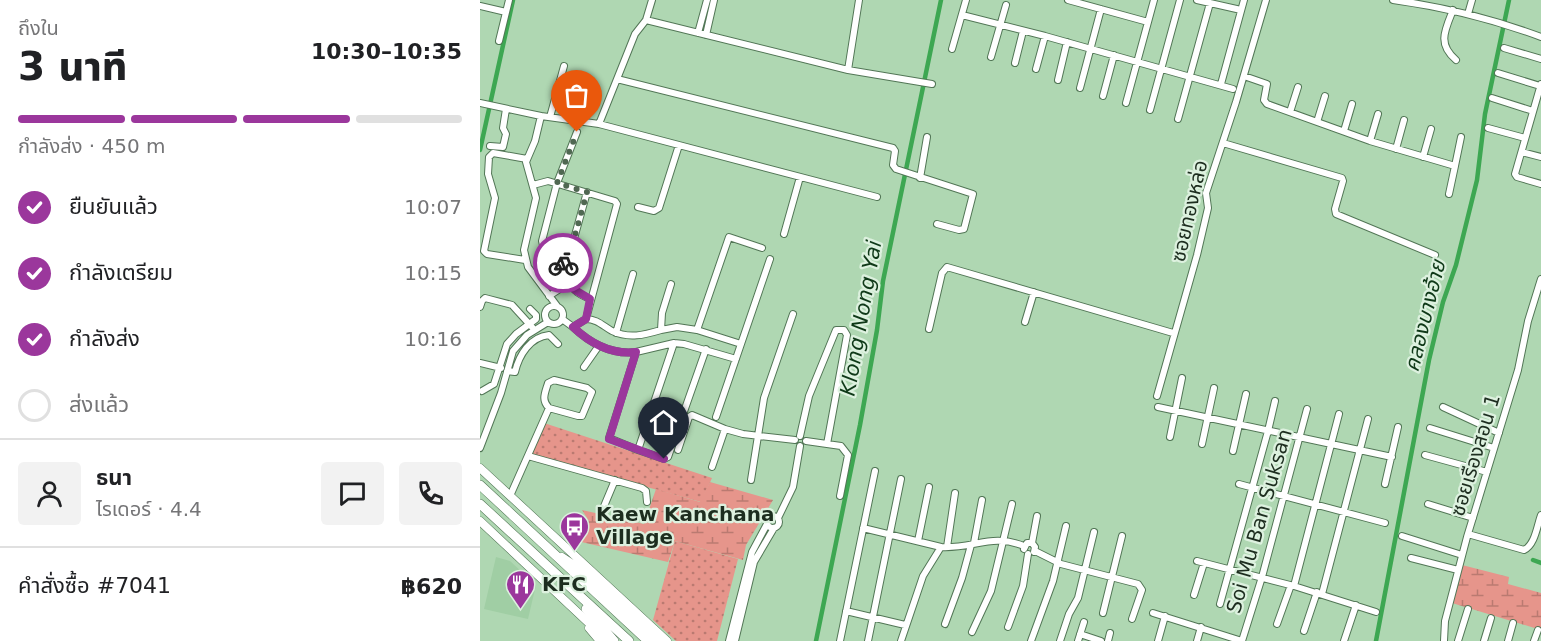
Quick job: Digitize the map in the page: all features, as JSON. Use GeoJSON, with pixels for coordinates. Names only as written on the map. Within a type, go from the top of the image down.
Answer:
{"type":"FeatureCollection","features":[{"type":"Feature","properties":{"kind":"highway"},"geometry":{"type":"LineString","coordinates":[[480,485],[648,641]]}},
{"type":"Feature","properties":{"kind":"highway"},"geometry":{"type":"LineString","coordinates":[[480,504],[629,641]]}},
{"type":"Feature","properties":{"kind":"highway"},"geometry":{"type":"LineString","coordinates":[[562,580],[614,641]]}},
{"type":"Feature","properties":{"kind":"main road"},"geometry":{"type":"LineString","coordinates":[[480,468],[667,641]]}},
{"type":"Feature","properties":{"kind":"main road"},"geometry":{"type":"LineString","coordinates":[[480,521],[608,641]]}},
{"type":"Feature","properties":{"kind":"main road"},"geometry":{"type":"LineString","coordinates":[[554,537],[580,569]]}},
{"type":"Feature","properties":{"kind":"main road"},"geometry":{"type":"LineString","coordinates":[[545,546],[580,569],[657,641]]}},
{"type":"Feature","properties":{"kind":"main road"},"geometry":{"type":"LineString","coordinates":[[579,614],[600,641]]}},
{"type":"Feature","properties":{"kind":"street"},"geometry":{"type":"LineString","coordinates":[[499,41],[509,0]]}},
{"type":"Feature","properties":{"kind":"street"},"geometry":{"type":"LineString","coordinates":[[599,124],[635,34],[646,20],[652,0]]}},
{"type":"Feature","properties":{"kind":"street"},"geometry":{"type":"LineString","coordinates":[[702,34],[707,0]]}},
{"type":"Feature","properties":{"kind":"street"},"geometry":{"type":"LineString","coordinates":[[702,34],[714,0]]}},
{"type":"Feature","properties":{"kind":"street"},"geometry":{"type":"LineString","coordinates":[[848,70],[859,0]]}},
{"type":"Feature","properties":{"kind":"street"},"geometry":{"type":"LineString","coordinates":[[952,49],[966,0]]}},
{"type":"Feature","properties":{"kind":"street"},"geometry":{"type":"LineString","coordinates":[[1068,0],[1148,22]]}},
{"type":"Feature","properties":{"kind":"street"},"geometry":{"type":"LineString","coordinates":[[1126,103],[1154,0]]}},
{"type":"Feature","properties":{"kind":"street"},"geometry":{"type":"LineString","coordinates":[[1150,110],[1180,0]]}},
{"type":"Feature","properties":{"kind":"street"},"geometry":{"type":"LineString","coordinates":[[1197,0],[1242,10]]}},
{"type":"Feature","properties":{"kind":"street"},"geometry":{"type":"LineString","coordinates":[[1221,84],[1244,0]]}},
{"type":"Feature","properties":{"kind":"street","name":"ซอยทองหล่อ"},"geometry":{"type":"LineString","coordinates":[[1157,396],[1205,221],[1208,208],[1206,193],[1266,0]]}},
{"type":"Feature","properties":{"kind":"street"},"geometry":{"type":"LineString","coordinates":[[1393,0],[1453,10],[1541,37]]}},
{"type":"Feature","properties":{"kind":"street"},"geometry":{"type":"LineString","coordinates":[[1468,14],[1472,0]]}},
{"type":"Feature","properties":{"kind":"street"},"geometry":{"type":"LineString","coordinates":[[1178,119],[1210,3]]}},
{"type":"Feature","properties":{"kind":"street"},"geometry":{"type":"LineString","coordinates":[[991,57],[1006,5]]}},
{"type":"Feature","properties":{"kind":"street"},"geometry":{"type":"LineString","coordinates":[[480,6],[506,12]]}},
{"type":"Feature","properties":{"kind":"street"},"geometry":{"type":"LineString","coordinates":[[1080,88],[1101,9]]}},
{"type":"Feature","properties":{"kind":"street"},"geometry":{"type":"LineString","coordinates":[[1453,10],[1445,29],[1444,43],[1447,52],[1456,60]]}},
{"type":"Feature","properties":{"kind":"street"},"geometry":{"type":"LineString","coordinates":[[962,15],[1233,89]]}},
{"type":"Feature","properties":{"kind":"street"},"geometry":{"type":"LineString","coordinates":[[646,20],[848,70],[927,83]]}},
{"type":"Feature","properties":{"kind":"street"},"geometry":{"type":"LineString","coordinates":[[1015,63],[1023,31]]}},
{"type":"Feature","properties":{"kind":"street"},"geometry":{"type":"LineString","coordinates":[[1036,69],[1045,36]]}},
{"type":"Feature","properties":{"kind":"street"},"geometry":{"type":"LineString","coordinates":[[1058,80],[1067,42]]}},
{"type":"Feature","properties":{"kind":"street"},"geometry":{"type":"LineString","coordinates":[[1504,48],[1541,59]]}},
{"type":"Feature","properties":{"kind":"street"},"geometry":{"type":"LineString","coordinates":[[1103,96],[1114,55]]}},
{"type":"Feature","properties":{"kind":"street"},"geometry":{"type":"LineString","coordinates":[[550,117],[564,66]]}},
{"type":"Feature","properties":{"kind":"street"},"geometry":{"type":"LineString","coordinates":[[1498,73],[1541,85],[1515,174],[1516,177],[1541,184]]}},
{"type":"Feature","properties":{"kind":"street"},"geometry":{"type":"LineString","coordinates":[[1244,76],[1267,84],[1264,103],[1370,141],[1455,166]]}},
{"type":"Feature","properties":{"kind":"street"},"geometry":{"type":"LineString","coordinates":[[617,79],[891,147],[895,151],[893,167],[911,175],[974,194],[963,230],[937,224]]}},
{"type":"Feature","properties":{"kind":"street"},"geometry":{"type":"LineString","coordinates":[[1290,112],[1298,87]]}},
{"type":"Feature","properties":{"kind":"street"},"geometry":{"type":"LineString","coordinates":[[1317,122],[1325,96]]}},
{"type":"Feature","properties":{"kind":"street"},"geometry":{"type":"LineString","coordinates":[[1492,98],[1533,111]]}},
{"type":"Feature","properties":{"kind":"street"},"geometry":{"type":"LineString","coordinates":[[482,104],[541,116],[599,124],[877,197]]}},
{"type":"Feature","properties":{"kind":"street"},"geometry":{"type":"LineString","coordinates":[[1344,131],[1352,104]]}},
{"type":"Feature","properties":{"kind":"street"},"geometry":{"type":"LineString","coordinates":[[490,146],[504,147],[506,134],[503,128],[506,109]]}},
{"type":"Feature","properties":{"kind":"street"},"geometry":{"type":"LineString","coordinates":[[1370,141],[1378,114]]}},
{"type":"Feature","properties":{"kind":"street"},"geometry":{"type":"LineString","coordinates":[[480,448],[501,393],[513,351],[527,335],[548,322],[557,324],[562,319],[563,312],[556,306],[525,260],[524,247],[536,198],[527,170],[527,159],[535,141],[541,116]]}},
{"type":"Feature","properties":{"kind":"street"},"geometry":{"type":"LineString","coordinates":[[1396,149],[1404,120]]}},
{"type":"Feature","properties":{"kind":"street"},"geometry":{"type":"LineString","coordinates":[[1488,128],[1526,138]]}},
{"type":"Feature","properties":{"kind":"street"},"geometry":{"type":"LineString","coordinates":[[1423,157],[1431,129]]}},
{"type":"Feature","properties":{"kind":"street"},"geometry":{"type":"LineString","coordinates":[[577,132],[557,183],[542,241],[545,249],[569,283],[578,293],[590,299]]}},
{"type":"Feature","properties":{"kind":"street"},"geometry":{"type":"LineString","coordinates":[[1449,194],[1461,136]]}},
{"type":"Feature","properties":{"kind":"street"},"geometry":{"type":"LineString","coordinates":[[920,178],[927,137]]}},
{"type":"Feature","properties":{"kind":"street"},"geometry":{"type":"LineString","coordinates":[[1223,143],[1342,178],[1335,209],[1336,214],[1436,255]]}},
{"type":"Feature","properties":{"kind":"street"},"geometry":{"type":"LineString","coordinates":[[638,207],[654,211],[659,208],[680,146]]}},
{"type":"Feature","properties":{"kind":"street"},"geometry":{"type":"LineString","coordinates":[[1522,152],[1541,157]]}},
{"type":"Feature","properties":{"kind":"street"},"geometry":{"type":"LineString","coordinates":[[525,260],[487,254],[484,251],[495,198],[488,174],[489,156],[493,153],[527,159]]}},
{"type":"Feature","properties":{"kind":"street"},"geometry":{"type":"LineString","coordinates":[[784,234],[800,177]]}},
{"type":"Feature","properties":{"kind":"street"},"geometry":{"type":"LineString","coordinates":[[533,185],[545,181],[557,183],[615,201],[617,204],[586,319]]}},
{"type":"Feature","properties":{"kind":"street"},"geometry":{"type":"LineString","coordinates":[[558,268],[570,253],[587,192]]}},
{"type":"Feature","properties":{"kind":"street"},"geometry":{"type":"LineString","coordinates":[[697,330],[727,239],[730,236],[762,248]]}},
{"type":"Feature","properties":{"kind":"street"},"geometry":{"type":"LineString","coordinates":[[716,417],[770,259]]}},
{"type":"Feature","properties":{"kind":"street"},"geometry":{"type":"LineString","coordinates":[[929,328],[942,273],[947,267],[1173,333]]}},
{"type":"Feature","properties":{"kind":"street"},"geometry":{"type":"LineString","coordinates":[[616,333],[633,274]]}},
{"type":"Feature","properties":{"kind":"street","name":"ซอยเรืองสอน 1"},"geometry":{"type":"LineString","coordinates":[[1444,641],[1445,621],[1462,555],[1518,370],[1528,321],[1541,279]]}},
{"type":"Feature","properties":{"kind":"street"},"geometry":{"type":"LineString","coordinates":[[549,296],[569,283]]}},
{"type":"Feature","properties":{"kind":"street"},"geometry":{"type":"LineString","coordinates":[[661,330],[662,313],[671,284]]}},
{"type":"Feature","properties":{"kind":"street"},"geometry":{"type":"LineString","coordinates":[[1025,322],[1034,292]]}},
{"type":"Feature","properties":{"kind":"street"},"geometry":{"type":"LineString","coordinates":[[480,307],[486,298],[509,303],[535,330]]}},
{"type":"Feature","properties":{"kind":"street"},"geometry":{"type":"LineString","coordinates":[[548,322],[545,316],[546,310],[551,306],[556,306]]}},
{"type":"Feature","properties":{"kind":"street"},"geometry":{"type":"LineString","coordinates":[[483,391],[494,384],[507,344],[537,317],[530,309]]}},
{"type":"Feature","properties":{"kind":"street"},"geometry":{"type":"LineString","coordinates":[[752,480],[764,398],[792,314]]}},
{"type":"Feature","properties":{"kind":"street"},"geometry":{"type":"LineString","coordinates":[[562,319],[598,347],[621,352],[636,352],[674,343],[736,359]]}},
{"type":"Feature","properties":{"kind":"street"},"geometry":{"type":"LineString","coordinates":[[573,327],[586,319],[595,320],[616,333],[637,336],[677,327],[697,330],[741,344]]}},
{"type":"Feature","properties":{"kind":"street"},"geometry":{"type":"LineString","coordinates":[[800,446],[796,445],[809,396],[836,330],[844,330],[847,335],[827,444]]}},
{"type":"Feature","properties":{"kind":"street"},"geometry":{"type":"LineString","coordinates":[[480,363],[515,372],[522,352],[542,336],[549,335],[558,344]]}},
{"type":"Feature","properties":{"kind":"street"},"geometry":{"type":"LineString","coordinates":[[638,450],[674,343]]}},
{"type":"Feature","properties":{"kind":"street"},"geometry":{"type":"LineString","coordinates":[[584,367],[598,347]]}},
{"type":"Feature","properties":{"kind":"street"},"geometry":{"type":"LineString","coordinates":[[636,352],[609,438],[664,459],[668,458],[706,350]]}},
{"type":"Feature","properties":{"kind":"street"},"geometry":{"type":"LineString","coordinates":[[1170,437],[1182,378]]}},
{"type":"Feature","properties":{"kind":"street"},"geometry":{"type":"LineString","coordinates":[[554,380],[587,388],[592,392],[582,416],[549,408],[543,398],[548,383],[554,380]]}},
{"type":"Feature","properties":{"kind":"street"},"geometry":{"type":"LineString","coordinates":[[1202,444],[1214,388]]}},
{"type":"Feature","properties":{"kind":"street"},"geometry":{"type":"LineString","coordinates":[[1233,451],[1241,425],[1246,394]]}},
{"type":"Feature","properties":{"kind":"street"},"geometry":{"type":"LineString","coordinates":[[1220,604],[1275,401]]}},
{"type":"Feature","properties":{"kind":"street"},"geometry":{"type":"LineString","coordinates":[[1158,407],[1392,457]]}},
{"type":"Feature","properties":{"kind":"street"},"geometry":{"type":"LineString","coordinates":[[1443,407],[1499,433]]}},
{"type":"Feature","properties":{"kind":"street"},"geometry":{"type":"LineString","coordinates":[[510,496],[549,408]]}},
{"type":"Feature","properties":{"kind":"street","name":"Soi Mu Ban Suksan"},"geometry":{"type":"LineString","coordinates":[[1242,641],[1262,577],[1307,410]]}},
{"type":"Feature","properties":{"kind":"street"},"geometry":{"type":"LineString","coordinates":[[1278,624],[1316,504],[1338,414]]}},
{"type":"Feature","properties":{"kind":"street"},"geometry":{"type":"LineString","coordinates":[[678,450],[690,416],[694,415],[725,429],[759,436],[804,437],[806,441],[841,446],[848,454],[840,496]]}},
{"type":"Feature","properties":{"kind":"street"},"geometry":{"type":"LineString","coordinates":[[1304,631],[1319,593],[1344,511],[1368,419]]}},
{"type":"Feature","properties":{"kind":"street"},"geometry":{"type":"LineString","coordinates":[[1478,443],[1482,426]]}},
{"type":"Feature","properties":{"kind":"street"},"geometry":{"type":"LineString","coordinates":[[1385,484],[1398,427]]}},
{"type":"Feature","properties":{"kind":"street"},"geometry":{"type":"LineString","coordinates":[[712,467],[725,429]]}},
{"type":"Feature","properties":{"kind":"street"},"geometry":{"type":"LineString","coordinates":[[1431,429],[1494,448]]}},
{"type":"Feature","properties":{"kind":"street"},"geometry":{"type":"LineString","coordinates":[[800,446],[803,446],[806,441]]}},
{"type":"Feature","properties":{"kind":"street"},"geometry":{"type":"LineString","coordinates":[[751,563],[779,524],[778,518],[793,487],[800,446]]}},
{"type":"Feature","properties":{"kind":"street"},"geometry":{"type":"LineString","coordinates":[[1425,455],[1487,472]]}},
{"type":"Feature","properties":{"kind":"street"},"geometry":{"type":"LineString","coordinates":[[528,456],[645,489],[647,502]]}},
{"type":"Feature","properties":{"kind":"street"},"geometry":{"type":"LineString","coordinates":[[840,641],[875,471]]}},
{"type":"Feature","properties":{"kind":"street"},"geometry":{"type":"LineString","coordinates":[[868,641],[901,479]]}},
{"type":"Feature","properties":{"kind":"street"},"geometry":{"type":"LineString","coordinates":[[602,511],[615,480]]}},
{"type":"Feature","properties":{"kind":"street"},"geometry":{"type":"LineString","coordinates":[[1239,484],[1385,523]]}},
{"type":"Feature","properties":{"kind":"street"},"geometry":{"type":"LineString","coordinates":[[918,541],[928,487]]}},
{"type":"Feature","properties":{"kind":"street"},"geometry":{"type":"LineString","coordinates":[[901,641],[923,576],[944,547],[955,493]]}},
{"type":"Feature","properties":{"kind":"street"},"geometry":{"type":"LineString","coordinates":[[945,624],[963,578],[982,500]]}},
{"type":"Feature","properties":{"kind":"street"},"geometry":{"type":"LineString","coordinates":[[972,632],[991,591],[1012,504]]}},
{"type":"Feature","properties":{"kind":"street"},"geometry":{"type":"LineString","coordinates":[[1428,504],[1473,518]]}},
{"type":"Feature","properties":{"kind":"street"},"geometry":{"type":"LineString","coordinates":[[1468,534],[1524,550],[1532,543],[1541,514]]}},
{"type":"Feature","properties":{"kind":"street"},"geometry":{"type":"LineString","coordinates":[[729,641],[735,629],[758,538],[766,524],[766,519],[771,515],[778,518]]}},
{"type":"Feature","properties":{"kind":"street"},"geometry":{"type":"LineString","coordinates":[[1008,627],[1023,586],[1031,553],[1035,547],[1032,543],[1037,516]]}},
{"type":"Feature","properties":{"kind":"street"},"geometry":{"type":"LineString","coordinates":[[766,524],[774,528]]}},
{"type":"Feature","properties":{"kind":"street"},"geometry":{"type":"LineString","coordinates":[[1031,641],[1053,580],[1066,526]]}},
{"type":"Feature","properties":{"kind":"street"},"geometry":{"type":"LineString","coordinates":[[863,528],[944,547],[1005,540],[1024,546],[1032,543]]}},
{"type":"Feature","properties":{"kind":"street"},"geometry":{"type":"LineString","coordinates":[[1060,641],[1069,614],[1078,598],[1094,532]]}},
{"type":"Feature","properties":{"kind":"street"},"geometry":{"type":"LineString","coordinates":[[1103,613],[1122,536]]}},
{"type":"Feature","properties":{"kind":"street"},"geometry":{"type":"LineString","coordinates":[[1402,536],[1462,555]]}},
{"type":"Feature","properties":{"kind":"street"},"geometry":{"type":"LineString","coordinates":[[1024,546],[1024,550],[1057,563],[1085,572],[1135,582],[1142,588],[1132,619]]}},
{"type":"Feature","properties":{"kind":"street"},"geometry":{"type":"LineString","coordinates":[[1411,558],[1458,570]]}},
{"type":"Feature","properties":{"kind":"street"},"geometry":{"type":"LineString","coordinates":[[1194,595],[1200,562],[1292,585],[1376,612]]}},
{"type":"Feature","properties":{"kind":"street"},"geometry":{"type":"LineString","coordinates":[[1344,641],[1356,605]]}},
{"type":"Feature","properties":{"kind":"street"},"geometry":{"type":"LineString","coordinates":[[1458,641],[1467,609]]}},
{"type":"Feature","properties":{"kind":"street"},"geometry":{"type":"LineString","coordinates":[[846,611],[905,625]]}},
{"type":"Feature","properties":{"kind":"street"},"geometry":{"type":"LineString","coordinates":[[1153,613],[1242,641]]}},
{"type":"Feature","properties":{"kind":"street"},"geometry":{"type":"LineString","coordinates":[[1158,641],[1165,616]]}},
{"type":"Feature","properties":{"kind":"street"},"geometry":{"type":"LineString","coordinates":[[1484,641],[1491,618]]}},
{"type":"Feature","properties":{"kind":"street"},"geometry":{"type":"LineString","coordinates":[[1084,622],[1079,638],[1101,641]]}},
{"type":"Feature","properties":{"kind":"street"},"geometry":{"type":"LineString","coordinates":[[1508,641],[1513,623]]}},
{"type":"Feature","properties":{"kind":"street"},"geometry":{"type":"LineString","coordinates":[[1197,641],[1201,627]]}},
{"type":"Feature","properties":{"kind":"street"},"geometry":{"type":"LineString","coordinates":[[735,629],[735,641]]}},
{"type":"Feature","properties":{"kind":"street"},"geometry":{"type":"LineString","coordinates":[[1534,641],[1538,630]]}},
{"type":"Feature","properties":{"kind":"street"},"geometry":{"type":"LineString","coordinates":[[1108,641],[1110,633]]}},
{"type":"Feature","properties":{"kind":"shaded area"},"geometry":{"type":"Polygon","coordinates":[[[496,557],[510,561],[536,585],[528,619],[484,609],[496,557]]]}},
{"type":"Feature","properties":{"kind":"green space"},"geometry":{"type":"Polygon","coordinates":[[[544,423],[712,478],[701,502],[531,455],[544,423]]]}},
{"type":"Feature","properties":{"kind":"green space"},"geometry":{"type":"Polygon","coordinates":[[[710,482],[773,500],[746,545],[743,560],[675,541],[668,562],[564,538],[564,535],[578,534],[589,521],[582,510],[644,524],[656,489],[700,502],[710,482]]]}},
{"type":"Feature","properties":{"kind":"green space"},"geometry":{"type":"Polygon","coordinates":[[[675,541],[738,559],[717,641],[676,641],[653,620],[675,541]]]}},
{"type":"Feature","properties":{"kind":"green space"},"geometry":{"type":"Polygon","coordinates":[[[1462,565],[1509,577],[1508,584],[1541,593],[1541,630],[1452,603],[1462,565]]]}},
{"type":"Feature","properties":{"kind":"waterway"},"geometry":{"type":"LineString","coordinates":[[480,150],[513,0]]}},
{"type":"Feature","properties":{"kind":"waterway","name":"Klong Nong Yai"},"geometry":{"type":"LineString","coordinates":[[816,641],[860,425],[877,330],[883,281],[941,0]]}},
{"type":"Feature","properties":{"kind":"waterway","name":"คลองบางอ้าย"},"geometry":{"type":"LineString","coordinates":[[1376,641],[1429,360],[1477,180],[1485,114],[1509,0]]}},
{"type":"Feature","properties":{"kind":"waterway"},"geometry":{"type":"LineString","coordinates":[[1533,560],[1541,563]]}},
{"type":"Feature","properties":{"kind":"way so far"},"geometry":{"type":"LineString","coordinates":[[563,263],[570,253],[587,192],[557,183],[577,132]]}},
{"type":"Feature","properties":{"kind":"place","name":"Kaew Kanchana Village"},"geometry":{"type":"Point","coordinates":[575,552]}},
{"type":"Feature","properties":{"kind":"place","name":"KFC"},"geometry":{"type":"Point","coordinates":[521,610]}},
{"type":"Feature","properties":{"kind":"route"},"geometry":{"type":"LineString","coordinates":[[563,263],[558,268],[580,295],[590,299],[586,319],[573,327],[598,347],[626,353],[636,352],[609,439],[664,459]]}}]}
